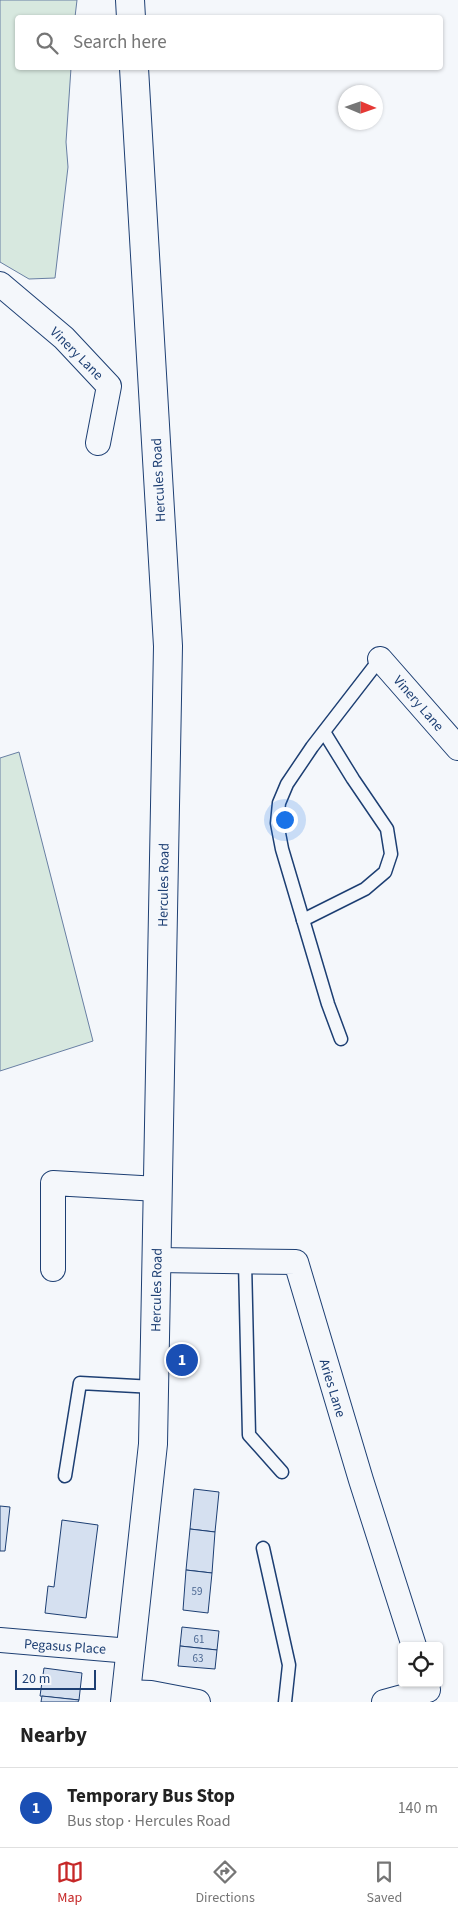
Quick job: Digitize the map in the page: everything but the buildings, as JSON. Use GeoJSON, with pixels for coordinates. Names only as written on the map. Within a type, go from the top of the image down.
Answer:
{"type":"FeatureCollection","features":[{"type":"Feature","properties":{"kind":"street"},"geometry":{"type":"LineString","coordinates":[[130,0],[131,15]]}},
{"type":"Feature","properties":{"kind":"street","name":"Hercules Road"},"geometry":{"type":"LineString","coordinates":[[126,1697],[153,1444],[168,646],[134,70]]}},
{"type":"Feature","properties":{"kind":"street","name":"Vinery Lane"},"geometry":{"type":"LineString","coordinates":[[0,284],[64,338],[109,386],[98,443]]}},
{"type":"Feature","properties":{"kind":"street","name":"Vinery Lane"},"geometry":{"type":"LineString","coordinates":[[380,659],[458,748]]}},
{"type":"Feature","properties":{"kind":"street"},"geometry":{"type":"LineString","coordinates":[[52,1270],[53,1183],[158,1189]]}},
{"type":"Feature","properties":{"kind":"street","name":"Aries Lane"},"geometry":{"type":"LineString","coordinates":[[157,1260],[296,1262],[361,1480],[413,1642]]}},
{"type":"Feature","properties":{"kind":"street","name":"Pegasus Place"},"geometry":{"type":"LineString","coordinates":[[0,1640],[130,1651]]}},
{"type":"Feature","properties":{"kind":"street"},"geometry":{"type":"LineString","coordinates":[[384,1702],[428,1692]]}},
{"type":"Feature","properties":{"kind":"street"},"geometry":{"type":"LineString","coordinates":[[126,1697],[152,1693],[198,1702]]}},
{"type":"Feature","properties":{"kind":"lane"},"geometry":{"type":"LineString","coordinates":[[341,1038],[328,1004],[282,849],[277,823],[279,803],[288,784],[324,732],[380,659]]}},
{"type":"Feature","properties":{"kind":"lane"},"geometry":{"type":"LineString","coordinates":[[303,920],[366,889],[385,872],[391,854],[387,829],[353,780],[324,732]]}},
{"type":"Feature","properties":{"kind":"lane"},"geometry":{"type":"LineString","coordinates":[[245,1262],[249,1434],[282,1472]]}},
{"type":"Feature","properties":{"kind":"lane"},"geometry":{"type":"LineString","coordinates":[[65,1476],[80,1383],[154,1387]]}},
{"type":"Feature","properties":{"kind":"lane"},"geometry":{"type":"LineString","coordinates":[[263,1548],[289,1664],[285,1702]]}},
{"type":"Feature","properties":{"kind":"shaded area"},"geometry":{"type":"Polygon","coordinates":[[[0,0],[77,0],[75,15],[15,15],[15,70],[71,70],[66,142],[68,167],[55,278],[29,279],[0,262],[0,0]]]}},
{"type":"Feature","properties":{"kind":"shaded area"},"geometry":{"type":"Polygon","coordinates":[[[19,752],[93,1041],[0,1071],[0,758],[19,752]]]}},
{"type":"Feature","properties":{"kind":"place","name":"Temporary Bus Stop"},"geometry":{"type":"Point","coordinates":[182,1360]}}]}
